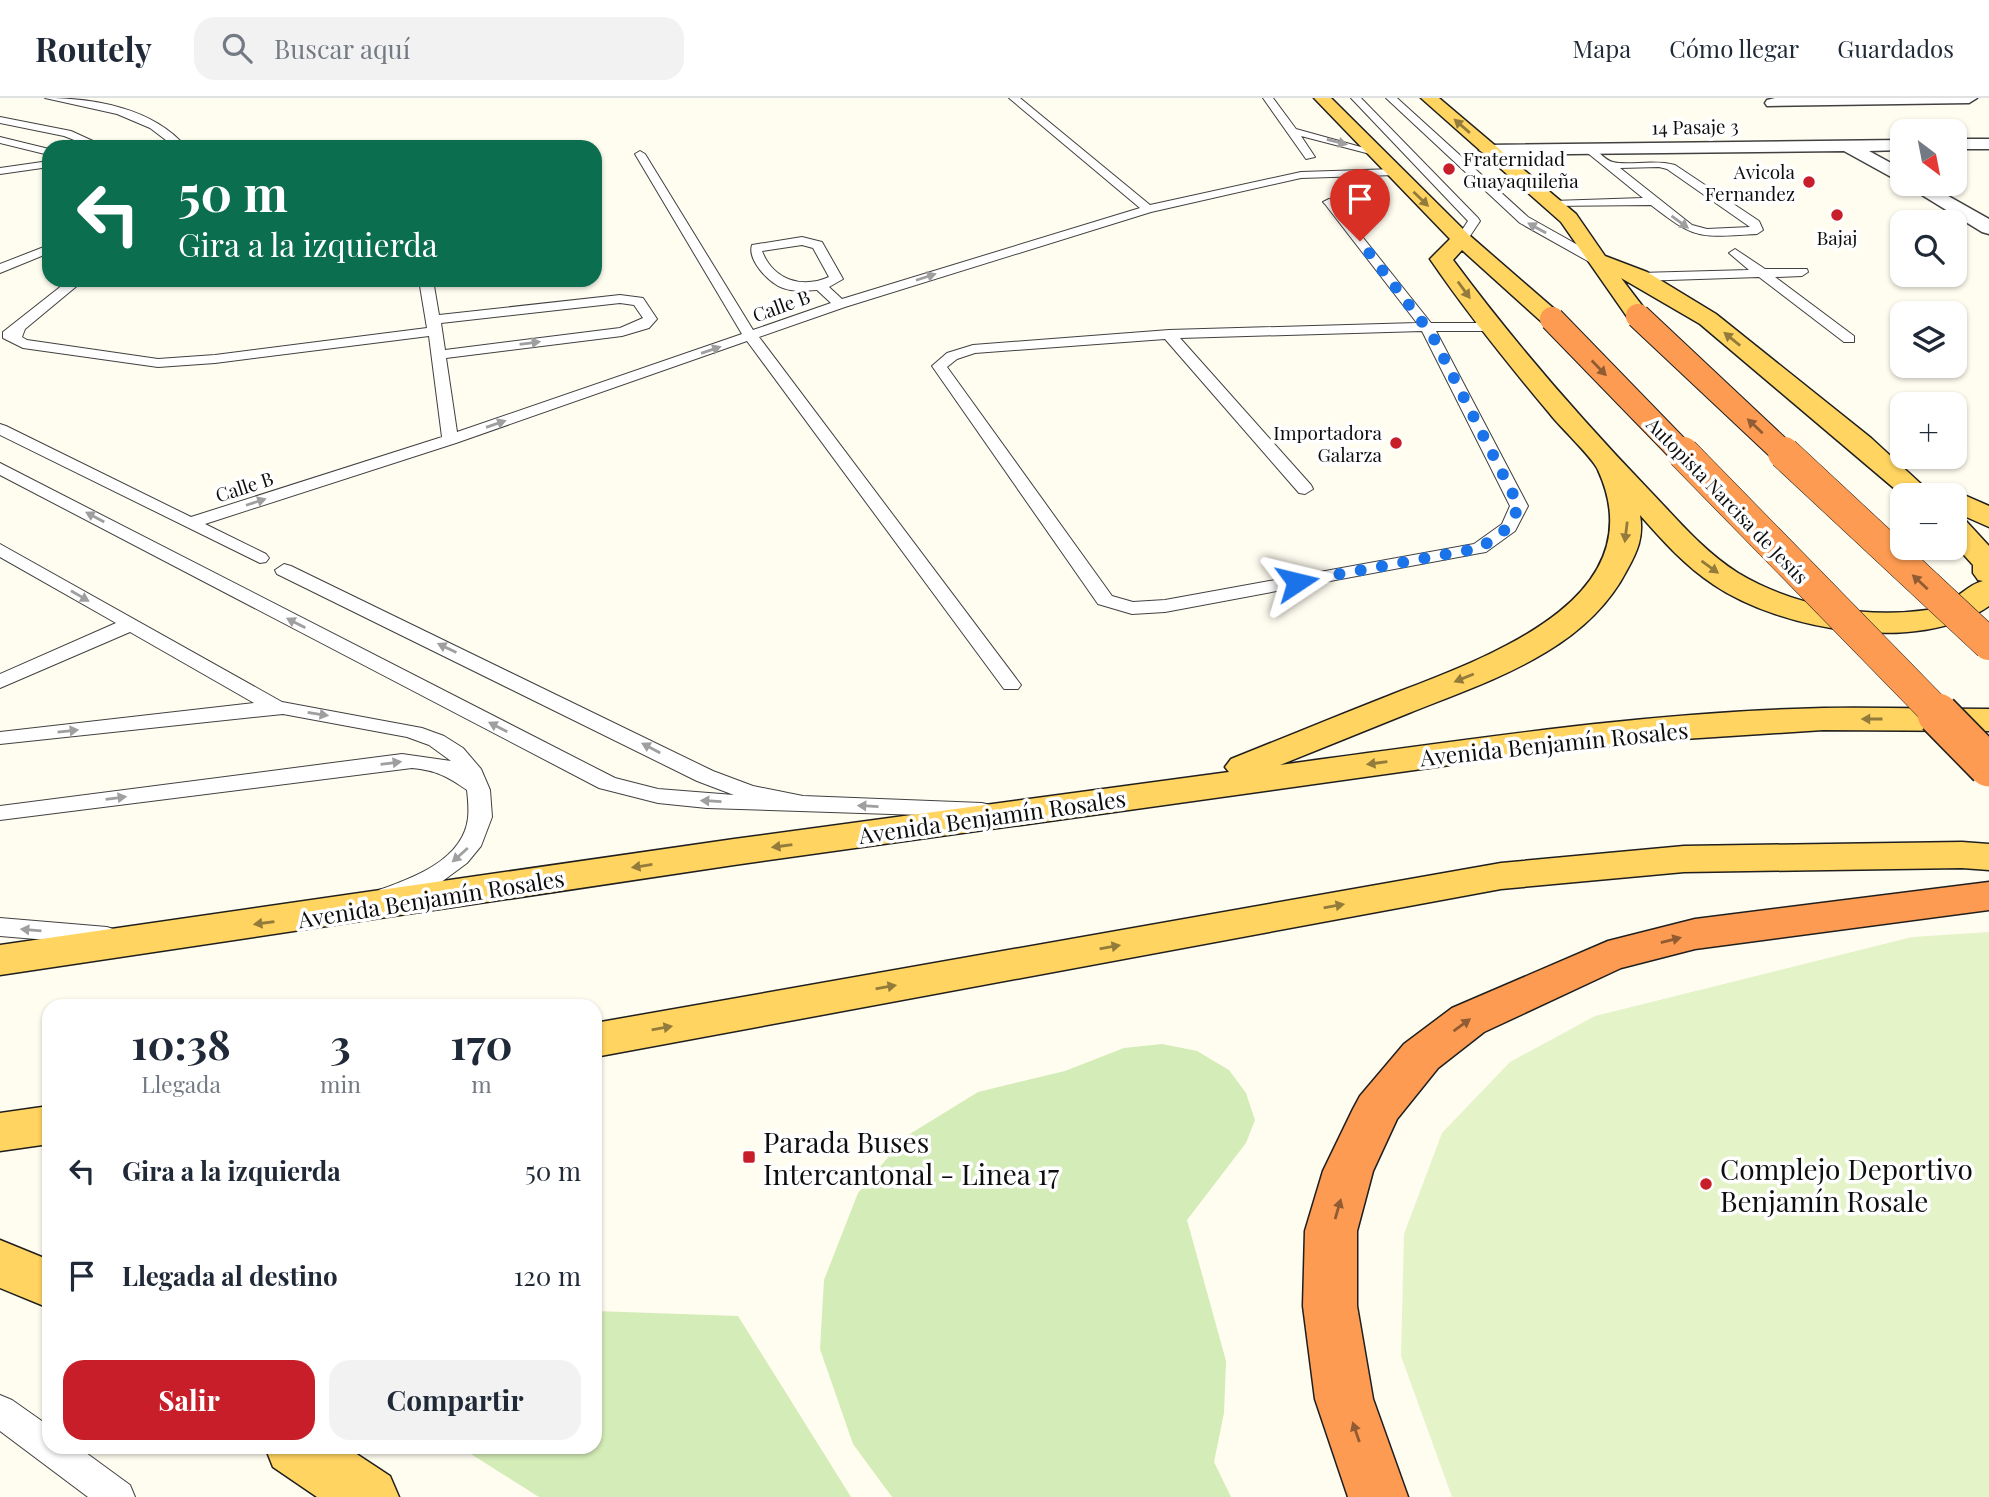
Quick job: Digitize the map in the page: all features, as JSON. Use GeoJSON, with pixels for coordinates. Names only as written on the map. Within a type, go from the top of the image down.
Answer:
{"type":"FeatureCollection","features":[{"type":"Feature","properties":{"kind":"highway"},"geometry":{"type":"LineString","coordinates":[[1638,316],[1989,644]]}},
{"type":"Feature","properties":{"kind":"highway","name":"Autopista Narcisa de Jesús"},"geometry":{"type":"LineString","coordinates":[[1552,319],[1989,766]]}},
{"type":"Feature","properties":{"kind":"highway"},"geometry":{"type":"LineString","coordinates":[[1378,1497],[1344,1399],[1330,1306],[1331,1231],[1349,1171],[1377,1109],[1421,1056],[1468,1020],[1608,956],[1695,934],[1989,896]]}},
{"type":"Feature","properties":{"kind":"main road","name":"Autopista Narcisa de Jesús"},"geometry":{"type":"LineString","coordinates":[[1322,98],[1462,239],[1552,319]]}},
{"type":"Feature","properties":{"kind":"main road"},"geometry":{"type":"LineString","coordinates":[[1429,98],[1569,218],[1638,316]]}},
{"type":"Feature","properties":{"kind":"main road"},"geometry":{"type":"LineString","coordinates":[[1462,239],[1441,259],[1490,327],[1610,467],[1708,567],[1770,600],[1864,621],[1904,622],[1942,618],[1972,607],[1989,589]]}},
{"type":"Feature","properties":{"kind":"main road"},"geometry":{"type":"LineString","coordinates":[[1597,261],[1639,277],[1708,319],[1861,443],[1906,483]]}},
{"type":"Feature","properties":{"kind":"main road"},"geometry":{"type":"LineString","coordinates":[[1861,443],[1926,483]]}},
{"type":"Feature","properties":{"kind":"main road"},"geometry":{"type":"LineString","coordinates":[[1189,789],[1482,671],[1532,647],[1573,618],[1606,579],[1624,547],[1627,516],[1610,467]]}},
{"type":"Feature","properties":{"kind":"main road"},"geometry":{"type":"LineString","coordinates":[[1967,506],[1989,517]]}},
{"type":"Feature","properties":{"kind":"main road"},"geometry":{"type":"LineString","coordinates":[[1967,541],[1987,564],[1989,573]]}},
{"type":"Feature","properties":{"kind":"main road","name":"Avenida Benjamín Rosales"},"geometry":{"type":"LineString","coordinates":[[0,960],[332,914],[734,852],[1530,743],[1684,728],[1823,719],[1989,720]]}},
{"type":"Feature","properties":{"kind":"main road"},"geometry":{"type":"LineString","coordinates":[[602,1039],[1501,876],[1684,859],[1989,857]]}},
{"type":"Feature","properties":{"kind":"main road"},"geometry":{"type":"LineString","coordinates":[[0,1132],[42,1126]]}},
{"type":"Feature","properties":{"kind":"main road"},"geometry":{"type":"LineString","coordinates":[[0,1263],[42,1282]]}},
{"type":"Feature","properties":{"kind":"main road"},"geometry":{"type":"LineString","coordinates":[[304,1454],[369,1497]]}},
{"type":"Feature","properties":{"kind":"street"},"geometry":{"type":"LineString","coordinates":[[1768,101],[1969,98]]}},
{"type":"Feature","properties":{"kind":"street"},"geometry":{"type":"LineString","coordinates":[[1768,101],[1890,170]]}},
{"type":"Feature","properties":{"kind":"street"},"geometry":{"type":"LineString","coordinates":[[1967,144],[1989,144]]}},
{"type":"Feature","properties":{"kind":"street","name":"14 Pasaje 3"},"geometry":{"type":"LineString","coordinates":[[1488,149],[1890,145]]}},
{"type":"Feature","properties":{"kind":"street"},"geometry":{"type":"LineString","coordinates":[[1936,196],[1989,228]]}},
{"type":"Feature","properties":{"kind":"lane"},"geometry":{"type":"LineString","coordinates":[[50,98],[99,107],[153,123],[175,140]]}},
{"type":"Feature","properties":{"kind":"lane"},"geometry":{"type":"LineString","coordinates":[[1014,98],[1148,209]]}},
{"type":"Feature","properties":{"kind":"lane"},"geometry":{"type":"LineString","coordinates":[[1268,98],[1310,157]]}},
{"type":"Feature","properties":{"kind":"lane"},"geometry":{"type":"LineString","coordinates":[[1356,98],[1475,221],[1462,239]]}},
{"type":"Feature","properties":{"kind":"lane"},"geometry":{"type":"LineString","coordinates":[[1391,98],[1524,220],[1597,261]]}},
{"type":"Feature","properties":{"kind":"lane"},"geometry":{"type":"LineString","coordinates":[[0,120],[67,133],[84,140]]}},
{"type":"Feature","properties":{"kind":"lane"},"geometry":{"type":"LineString","coordinates":[[1292,131],[1374,152]]}},
{"type":"Feature","properties":{"kind":"lane"},"geometry":{"type":"LineString","coordinates":[[0,141],[42,150]]}},
{"type":"Feature","properties":{"kind":"lane"},"geometry":{"type":"LineString","coordinates":[[1588,148],[1606,165],[1688,228],[1697,231],[1757,230],[1755,224],[1671,167],[1659,164],[1606,165]]}},
{"type":"Feature","properties":{"kind":"lane"},"geometry":{"type":"LineString","coordinates":[[640,154],[743,326],[1011,685]]}},
{"type":"Feature","properties":{"kind":"lane"},"geometry":{"type":"LineString","coordinates":[[0,171],[42,165]]}},
{"type":"Feature","properties":{"kind":"lane","name":"Calle B"},"geometry":{"type":"LineString","coordinates":[[191,523],[450,440],[840,304],[1148,209],[1301,174],[1395,172]]}},
{"type":"Feature","properties":{"kind":"lane"},"geometry":{"type":"LineString","coordinates":[[1553,204],[1653,201]]}},
{"type":"Feature","properties":{"kind":"lane"},"geometry":{"type":"LineString","coordinates":[[1329,202],[1427,327],[1519,506],[1509,527],[1480,548],[1166,606],[1132,608],[1105,600],[939,366],[952,356],[973,349],[1169,334],[1427,327],[1490,327]]}},
{"type":"Feature","properties":{"kind":"lane"},"geometry":{"type":"LineString","coordinates":[[820,286],[836,279],[818,245],[802,241],[756,248],[763,263],[780,284],[787,287],[820,286],[840,304]]}},
{"type":"Feature","properties":{"kind":"lane"},"geometry":{"type":"LineString","coordinates":[[0,269],[42,252]]}},
{"type":"Feature","properties":{"kind":"lane"},"geometry":{"type":"LineString","coordinates":[[1735,253],[1849,339]]}},
{"type":"Feature","properties":{"kind":"lane"},"geometry":{"type":"LineString","coordinates":[[1639,277],[1802,272]]}},
{"type":"Feature","properties":{"kind":"lane"},"geometry":{"type":"LineString","coordinates":[[0,341],[68,287]]}},
{"type":"Feature","properties":{"kind":"lane"},"geometry":{"type":"LineString","coordinates":[[427,287],[450,440]]}},
{"type":"Feature","properties":{"kind":"lane"},"geometry":{"type":"LineString","coordinates":[[18,327],[15,338],[23,344],[158,363],[215,359],[620,299],[638,301],[650,319],[622,332],[438,355]]}},
{"type":"Feature","properties":{"kind":"lane"},"geometry":{"type":"LineString","coordinates":[[1169,334],[1305,489]]}},
{"type":"Feature","properties":{"kind":"lane"},"geometry":{"type":"LineString","coordinates":[[0,429],[260,558]]}},
{"type":"Feature","properties":{"kind":"lane"},"geometry":{"type":"LineString","coordinates":[[0,468],[607,782],[658,796],[707,801],[963,810],[1059,807]]}},
{"type":"Feature","properties":{"kind":"lane"},"geometry":{"type":"LineString","coordinates":[[0,549],[278,708]]}},
{"type":"Feature","properties":{"kind":"lane"},"geometry":{"type":"LineString","coordinates":[[284,570],[705,776],[748,792],[803,803]]}},
{"type":"Feature","properties":{"kind":"lane"},"geometry":{"type":"LineString","coordinates":[[0,682],[129,625]]}},
{"type":"Feature","properties":{"kind":"lane"},"geometry":{"type":"LineString","coordinates":[[0,738],[278,708],[399,728],[438,741],[454,751],[466,764],[479,793],[479,827],[470,846],[446,868],[416,885],[332,914]]}},
{"type":"Feature","properties":{"kind":"lane"},"geometry":{"type":"LineString","coordinates":[[0,813],[402,761],[424,762],[458,771],[479,793]]}},
{"type":"Feature","properties":{"kind":"lane"},"geometry":{"type":"LineString","coordinates":[[0,927],[148,940]]}},
{"type":"Feature","properties":{"kind":"lane"},"geometry":{"type":"LineString","coordinates":[[0,1411],[42,1442]]}},
{"type":"Feature","properties":{"kind":"lane"},"geometry":{"type":"LineString","coordinates":[[59,1454],[117,1497]]}},
{"type":"Feature","properties":{"kind":"green space","name":"Complejo Deportivo Benjamín Rosale"},"geometry":{"type":"Polygon","coordinates":[[[1989,932],[1989,1497],[1452,1497],[1401,1356],[1404,1234],[1442,1133],[1510,1062],[1595,1016],[1912,937],[1989,932]]]}},
{"type":"Feature","properties":{"kind":"green space"},"geometry":{"type":"Polygon","coordinates":[[[1162,1044],[1197,1051],[1229,1070],[1246,1093],[1255,1120],[1246,1143],[1187,1220],[1226,1361],[1224,1413],[1214,1462],[1231,1497],[892,1497],[853,1444],[820,1349],[824,1280],[858,1193],[905,1137],[978,1092],[1065,1071],[1124,1048],[1162,1044]]]}},
{"type":"Feature","properties":{"kind":"green space"},"geometry":{"type":"Polygon","coordinates":[[[602,1311],[738,1316],[851,1497],[539,1497],[471,1454],[602,1454],[602,1311]]]}},
{"type":"Feature","properties":{"kind":"place","name":"Fraternidad Guayaquileña"},"geometry":{"type":"Point","coordinates":[1449,169]}},
{"type":"Feature","properties":{"kind":"place","name":"Avicola Fernandez"},"geometry":{"type":"Point","coordinates":[1809,182]}},
{"type":"Feature","properties":{"kind":"place","name":"Bajaj"},"geometry":{"type":"Point","coordinates":[1837,215]}},
{"type":"Feature","properties":{"kind":"place","name":"Importadora Galarza"},"geometry":{"type":"Point","coordinates":[1396,443]}},
{"type":"Feature","properties":{"kind":"place","name":"Parada Buses Intercantonal - Linea 17"},"geometry":{"type":"Point","coordinates":[749,1157]}},
{"type":"Feature","properties":{"kind":"place","name":"Complejo Deportivo Benjamín Rosale"},"geometry":{"type":"Point","coordinates":[1706,1184]}},
{"type":"Feature","properties":{"kind":"route"},"geometry":{"type":"LineString","coordinates":[[1297,582],[1480,548],[1509,527],[1519,506],[1432,335],[1360,241]]}}]}
